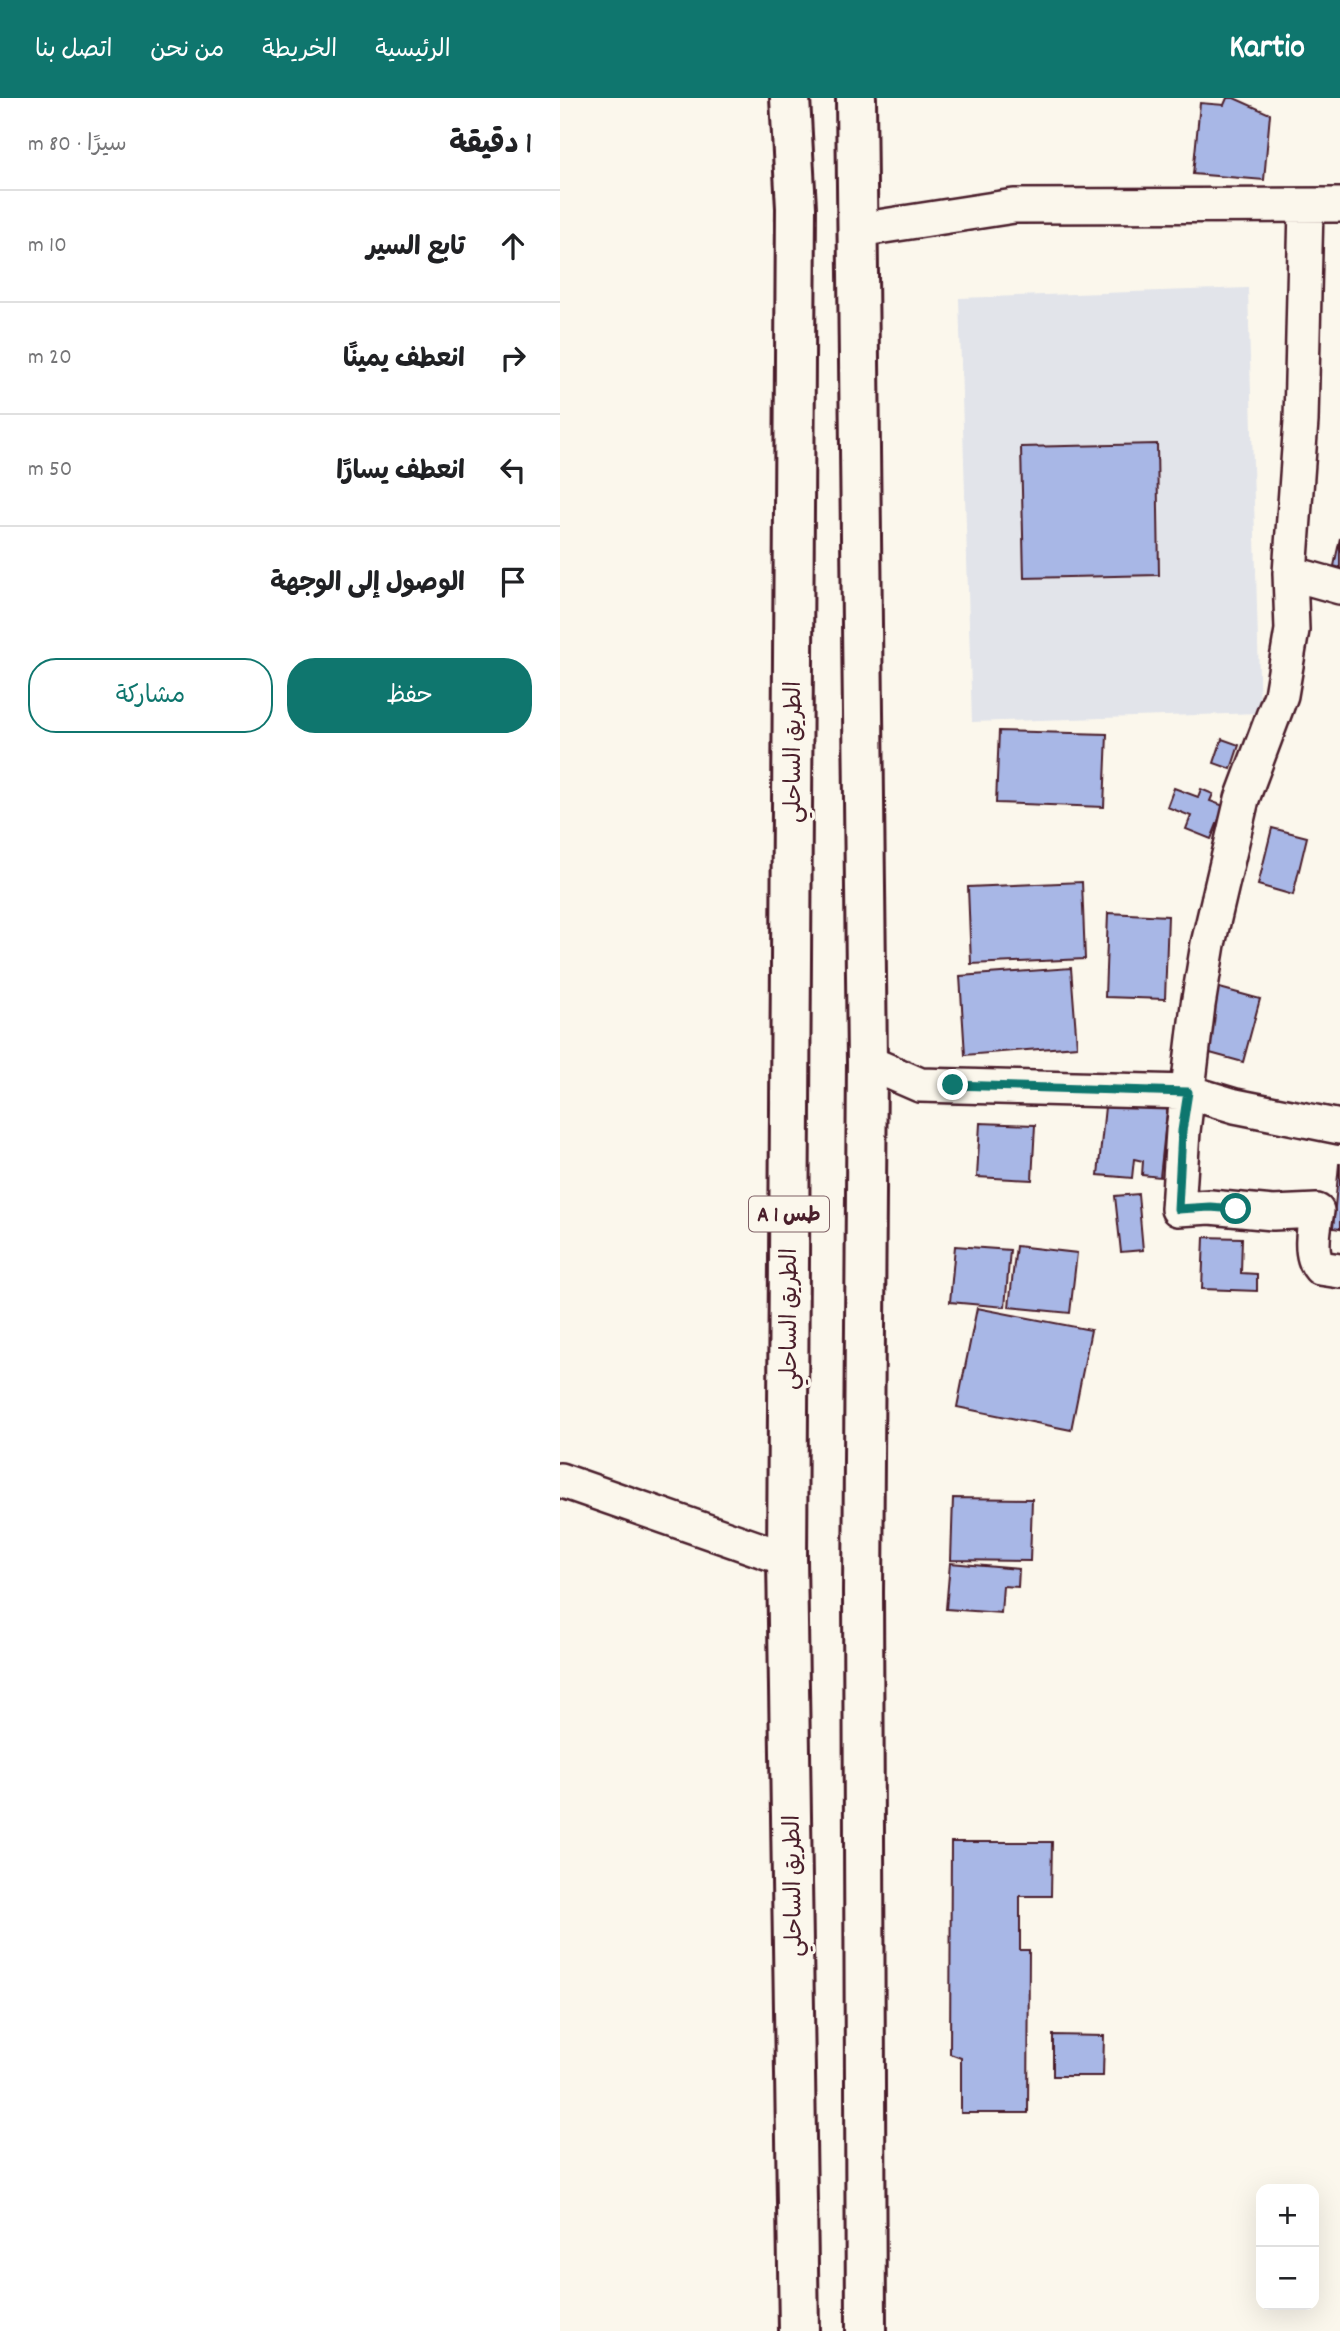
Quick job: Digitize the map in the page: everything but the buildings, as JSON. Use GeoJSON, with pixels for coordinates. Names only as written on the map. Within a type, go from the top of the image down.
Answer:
{"type":"FeatureCollection","features":[{"type":"Feature","properties":{"kind":"highway","name":"الطريق الساحلي"},"geometry":{"type":"LineString","coordinates":[[790,98],[796,222],[787,1559],[799,2331]]}},
{"type":"Feature","properties":{"kind":"highway"},"geometry":{"type":"LineString","coordinates":[[857,103],[867,1062],[863,1592],[866,2331]]}},
{"type":"Feature","properties":{"kind":"street"},"geometry":{"type":"LineString","coordinates":[[858,230],[1014,206],[1340,205]]}},
{"type":"Feature","properties":{"kind":"street"},"geometry":{"type":"LineString","coordinates":[[1306,207],[1301,421],[1290,573],[1292,630],[1281,695],[1242,799],[1217,898],[1198,1005],[1182,1131],[1178,1209],[1210,1207],[1273,1213],[1317,1211],[1313,1234],[1315,1261],[1320,1268],[1340,1270]]}},
{"type":"Feature","properties":{"kind":"street"},"geometry":{"type":"LineString","coordinates":[[1290,573],[1340,587]]}},
{"type":"Feature","properties":{"kind":"street"},"geometry":{"type":"LineString","coordinates":[[867,1062],[920,1085],[1188,1092],[1235,1106],[1340,1127]]}},
{"type":"Feature","properties":{"kind":"street"},"geometry":{"type":"LineString","coordinates":[[560,1480],[787,1559]]}},
{"type":"Feature","properties":{"kind":"shaded area"},"geometry":{"type":"Polygon","coordinates":[[[1248,288],[1260,713],[972,722],[959,298],[1248,288]]]}},
{"type":"Feature","properties":{"kind":"route"},"geometry":{"type":"LineString","coordinates":[[953,1085],[1188,1092],[1182,1131],[1178,1209],[1236,1209]]}}]}
